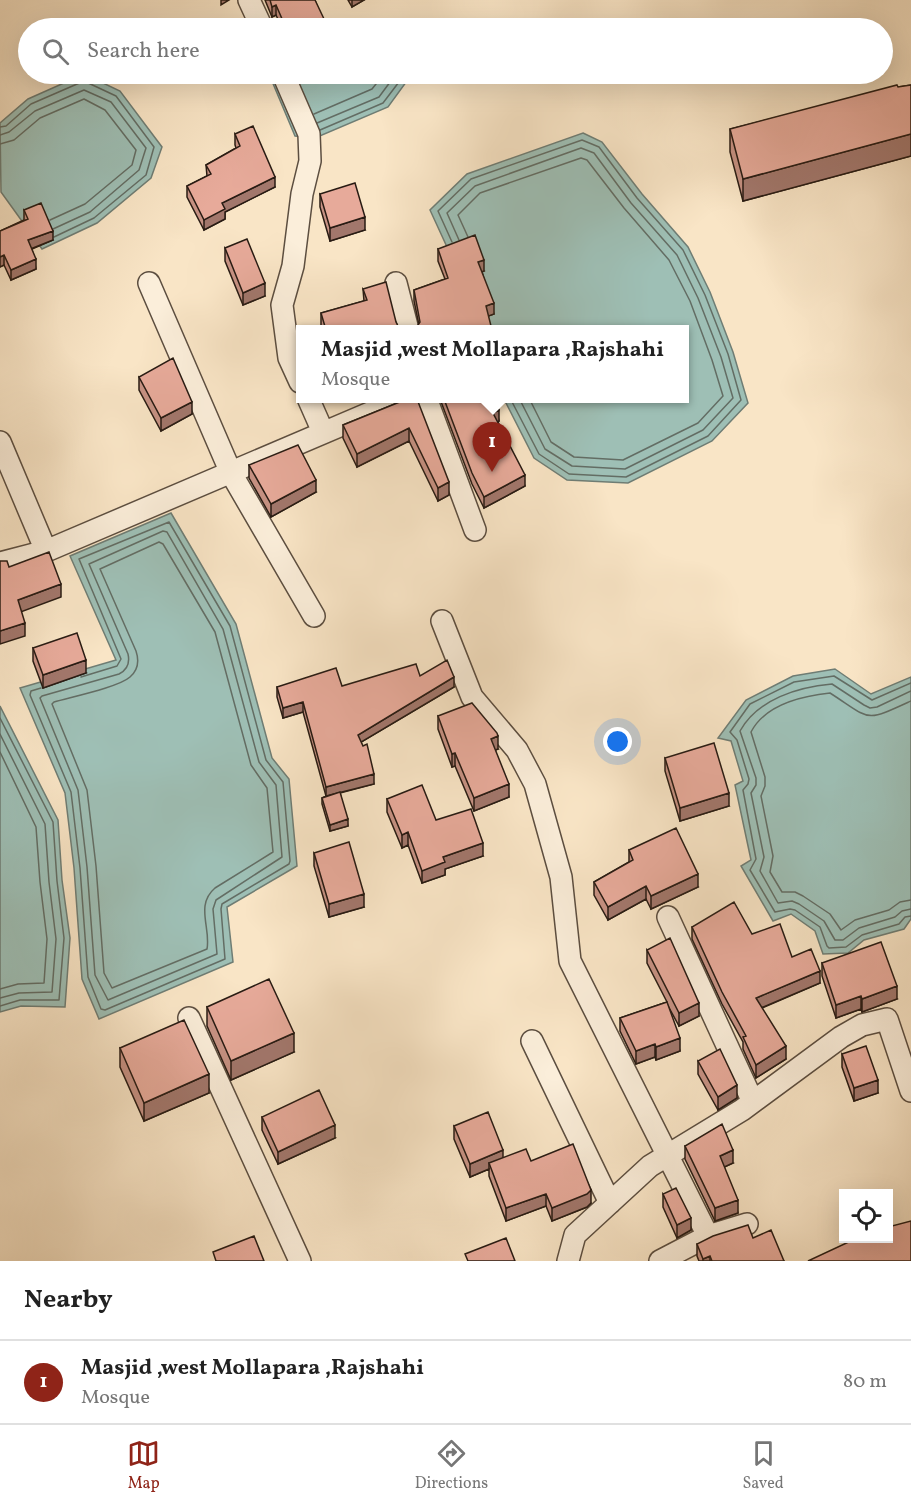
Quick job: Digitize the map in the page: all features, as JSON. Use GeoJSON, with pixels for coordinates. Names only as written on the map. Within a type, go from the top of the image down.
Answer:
{"type":"FeatureCollection","features":[{"type":"Feature","properties":{"kind":"street"},"geometry":{"type":"LineString","coordinates":[[249,0],[257,18]]}},
{"type":"Feature","properties":{"kind":"street"},"geometry":{"type":"LineString","coordinates":[[287,84],[309,134],[310,161],[302,194],[293,266],[282,305],[289,358],[296,373]]}},
{"type":"Feature","properties":{"kind":"street"},"geometry":{"type":"LineString","coordinates":[[148,283],[231,473],[314,616]]}},
{"type":"Feature","properties":{"kind":"street"},"geometry":{"type":"LineString","coordinates":[[396,283],[407,325]]}},
{"type":"Feature","properties":{"kind":"street"},"geometry":{"type":"LineString","coordinates":[[310,403],[323,432]]}},
{"type":"Feature","properties":{"kind":"street"},"geometry":{"type":"LineString","coordinates":[[0,563],[46,551],[395,403]]}},
{"type":"Feature","properties":{"kind":"street"},"geometry":{"type":"LineString","coordinates":[[427,403],[475,530]]}},
{"type":"Feature","properties":{"kind":"street"},"geometry":{"type":"LineString","coordinates":[[0,442],[46,551]]}},
{"type":"Feature","properties":{"kind":"street"},"geometry":{"type":"LineString","coordinates":[[442,621],[472,698],[517,750],[535,784],[561,877],[570,961],[708,1236]]}},
{"type":"Feature","properties":{"kind":"street"},"geometry":{"type":"LineString","coordinates":[[668,917],[753,1102]]}},
{"type":"Feature","properties":{"kind":"street"},"geometry":{"type":"LineString","coordinates":[[189,1018],[300,1261]]}},
{"type":"Feature","properties":{"kind":"street"},"geometry":{"type":"LineString","coordinates":[[570,1260],[575,1235],[650,1166],[753,1102],[841,1037],[862,1026],[887,1019],[911,1091]]}},
{"type":"Feature","properties":{"kind":"street"},"geometry":{"type":"LineString","coordinates":[[532,1041],[610,1203]]}},
{"type":"Feature","properties":{"kind":"street"},"geometry":{"type":"LineString","coordinates":[[660,1261],[708,1236],[747,1224]]}},
{"type":"Feature","properties":{"kind":"water"},"geometry":{"type":"Polygon","coordinates":[[[62,84],[105,84],[120,91],[162,147],[151,178],[97,223],[42,249],[1,192],[0,123],[28,99],[62,84]]]}},
{"type":"Feature","properties":{"kind":"water"},"geometry":{"type":"Polygon","coordinates":[[[273,84],[405,84],[388,107],[315,138],[295,136],[273,84]]]}},
{"type":"Feature","properties":{"kind":"water"},"geometry":{"type":"Polygon","coordinates":[[[583,133],[602,142],[642,194],[688,247],[710,292],[733,352],[748,403],[712,441],[628,483],[567,480],[534,458],[506,403],[689,403],[689,325],[463,325],[447,247],[430,210],[467,174],[583,133]]]}},
{"type":"Feature","properties":{"kind":"water"},"geometry":{"type":"Polygon","coordinates":[[[171,513],[236,624],[272,758],[289,779],[297,866],[227,907],[233,962],[99,1019],[82,979],[74,868],[65,793],[20,688],[116,660],[70,556],[171,513]]]}},
{"type":"Feature","properties":{"kind":"water"},"geometry":{"type":"Polygon","coordinates":[[[835,669],[871,694],[911,677],[911,919],[904,929],[864,940],[848,953],[823,954],[815,931],[791,914],[773,921],[741,866],[751,860],[735,785],[743,781],[731,741],[718,738],[746,700],[793,676],[835,669]]]}},
{"type":"Feature","properties":{"kind":"water"},"geometry":{"type":"Polygon","coordinates":[[[0,706],[58,820],[62,880],[70,938],[65,1007],[21,1006],[0,1012],[0,706]]]}},
{"type":"Feature","properties":{"kind":"building"},"geometry":{"type":"Polygon","coordinates":[[[270,0],[315,0],[324,18],[282,18],[276,5],[272,7],[270,0]]]}},
{"type":"Feature","properties":{"kind":"building"},"geometry":{"type":"Polygon","coordinates":[[[897,85],[898,87],[911,85],[911,134],[743,179],[730,129],[897,85]]]}},
{"type":"Feature","properties":{"kind":"building"},"geometry":{"type":"Polygon","coordinates":[[[253,126],[275,177],[222,203],[225,209],[204,220],[187,186],[211,174],[206,165],[240,146],[235,134],[253,126]]]}},
{"type":"Feature","properties":{"kind":"building"},"geometry":{"type":"Polygon","coordinates":[[[355,183],[365,217],[330,228],[320,194],[355,183]]]}},
{"type":"Feature","properties":{"kind":"building"},"geometry":{"type":"Polygon","coordinates":[[[41,203],[53,231],[28,240],[36,259],[11,270],[4,255],[0,257],[0,231],[28,219],[24,210],[41,203]]]}},
{"type":"Feature","properties":{"kind":"building"},"geometry":{"type":"Polygon","coordinates":[[[475,235],[484,260],[478,262],[494,303],[486,306],[491,325],[418,325],[420,322],[414,290],[448,278],[438,249],[475,235]]]}},
{"type":"Feature","properties":{"kind":"building"},"geometry":{"type":"Polygon","coordinates":[[[247,239],[265,283],[243,293],[225,248],[247,239]]]}},
{"type":"Feature","properties":{"kind":"building"},"geometry":{"type":"Polygon","coordinates":[[[386,282],[398,325],[325,325],[321,313],[367,300],[363,289],[386,282]]]}},
{"type":"Feature","properties":{"kind":"building"},"geometry":{"type":"Polygon","coordinates":[[[173,358],[192,402],[161,418],[139,377],[173,358]]]}},
{"type":"Feature","properties":{"kind":"building"},"geometry":{"type":"Polygon","coordinates":[[[397,403],[419,403],[449,482],[438,488],[409,428],[357,454],[343,425],[397,403]]]}},
{"type":"Feature","properties":{"kind":"building"},"geometry":{"type":"Polygon","coordinates":[[[446,403],[496,403],[499,410],[493,413],[525,475],[484,497],[472,473],[446,403]]]}},
{"type":"Feature","properties":{"kind":"building"},"geometry":{"type":"Polygon","coordinates":[[[298,445],[316,480],[271,504],[249,465],[298,445]]]}},
{"type":"Feature","properties":{"kind":"building"},"geometry":{"type":"Polygon","coordinates":[[[49,552],[61,584],[18,600],[25,623],[0,631],[0,561],[7,561],[9,567],[49,552]]]}},
{"type":"Feature","properties":{"kind":"building"},"geometry":{"type":"Polygon","coordinates":[[[77,633],[86,660],[43,675],[33,648],[77,633]]]}},
{"type":"Feature","properties":{"kind":"building"},"geometry":{"type":"Polygon","coordinates":[[[447,660],[454,677],[358,735],[363,746],[367,744],[374,774],[326,787],[303,702],[283,708],[277,687],[336,668],[342,686],[416,664],[420,676],[447,660]]]}},
{"type":"Feature","properties":{"kind":"building"},"geometry":{"type":"Polygon","coordinates":[[[472,703],[497,733],[498,736],[491,739],[509,784],[474,798],[455,753],[452,754],[438,716],[472,703]]]}},
{"type":"Feature","properties":{"kind":"building"},"geometry":{"type":"Polygon","coordinates":[[[714,743],[729,793],[680,808],[665,758],[714,743]]]}},
{"type":"Feature","properties":{"kind":"building"},"geometry":{"type":"Polygon","coordinates":[[[422,785],[436,820],[471,809],[483,843],[443,857],[445,862],[422,871],[408,832],[402,835],[387,799],[422,785]]]}},
{"type":"Feature","properties":{"kind":"building"},"geometry":{"type":"Polygon","coordinates":[[[340,792],[348,819],[330,825],[322,798],[340,792]]]}},
{"type":"Feature","properties":{"kind":"building"},"geometry":{"type":"Polygon","coordinates":[[[676,828],[698,874],[651,896],[646,886],[608,907],[594,882],[633,860],[629,850],[676,828]]]}},
{"type":"Feature","properties":{"kind":"building"},"geometry":{"type":"Polygon","coordinates":[[[349,842],[364,894],[329,904],[314,853],[349,842]]]}},
{"type":"Feature","properties":{"kind":"building"},"geometry":{"type":"Polygon","coordinates":[[[734,902],[752,934],[780,924],[792,957],[811,949],[820,971],[756,998],[786,1046],[756,1065],[743,1037],[746,1036],[722,992],[692,927],[734,902]]]}},
{"type":"Feature","properties":{"kind":"building"},"geometry":{"type":"Polygon","coordinates":[[[670,938],[699,1003],[679,1013],[647,950],[670,938]]]}},
{"type":"Feature","properties":{"kind":"building"},"geometry":{"type":"Polygon","coordinates":[[[881,942],[897,986],[862,999],[861,996],[836,1005],[822,963],[881,942]]]}},
{"type":"Feature","properties":{"kind":"building"},"geometry":{"type":"Polygon","coordinates":[[[269,979],[294,1033],[231,1061],[207,1007],[269,979]]]}},
{"type":"Feature","properties":{"kind":"building"},"geometry":{"type":"Polygon","coordinates":[[[667,1002],[680,1038],[656,1047],[655,1044],[636,1051],[620,1018],[667,1002]]]}},
{"type":"Feature","properties":{"kind":"building"},"geometry":{"type":"Polygon","coordinates":[[[184,1020],[209,1074],[144,1103],[120,1048],[184,1020]]]}},
{"type":"Feature","properties":{"kind":"building"},"geometry":{"type":"Polygon","coordinates":[[[866,1046],[878,1080],[854,1088],[842,1054],[866,1046]]]}},
{"type":"Feature","properties":{"kind":"building"},"geometry":{"type":"Polygon","coordinates":[[[720,1049],[737,1085],[718,1097],[698,1061],[720,1049]]]}},
{"type":"Feature","properties":{"kind":"building"},"geometry":{"type":"Polygon","coordinates":[[[319,1090],[335,1125],[278,1152],[262,1117],[319,1090]]]}},
{"type":"Feature","properties":{"kind":"building"},"geometry":{"type":"Polygon","coordinates":[[[488,1112],[503,1150],[470,1164],[454,1126],[488,1112]]]}},
{"type":"Feature","properties":{"kind":"building"},"geometry":{"type":"Polygon","coordinates":[[[722,1124],[733,1150],[720,1156],[738,1200],[715,1208],[685,1146],[722,1124]]]}},
{"type":"Feature","properties":{"kind":"building"},"geometry":{"type":"Polygon","coordinates":[[[573,1144],[591,1190],[587,1194],[552,1208],[546,1194],[506,1208],[489,1163],[526,1149],[531,1161],[573,1144]]]}},
{"type":"Feature","properties":{"kind":"building"},"geometry":{"type":"Polygon","coordinates":[[[676,1188],[691,1218],[677,1225],[663,1194],[676,1188]]]}},
{"type":"Feature","properties":{"kind":"building"},"geometry":{"type":"Polygon","coordinates":[[[911,1221],[911,1261],[808,1261],[846,1243],[893,1243],[893,1226],[911,1221]]]}},
{"type":"Feature","properties":{"kind":"building"},"geometry":{"type":"Polygon","coordinates":[[[748,1225],[753,1238],[771,1230],[784,1261],[712,1261],[710,1256],[703,1259],[697,1244],[713,1236],[748,1225]]]}},
{"type":"Feature","properties":{"kind":"building"},"geometry":{"type":"Polygon","coordinates":[[[254,1236],[264,1261],[216,1261],[213,1252],[254,1236]]]}},
{"type":"Feature","properties":{"kind":"building"},"geometry":{"type":"Polygon","coordinates":[[[506,1238],[515,1261],[468,1261],[465,1254],[506,1238]]]}},
{"type":"Feature","properties":{"kind":"place","name":"Masjid ,west Mollapara ,Rajshahi"},"geometry":{"type":"Point","coordinates":[492,472]}}]}
